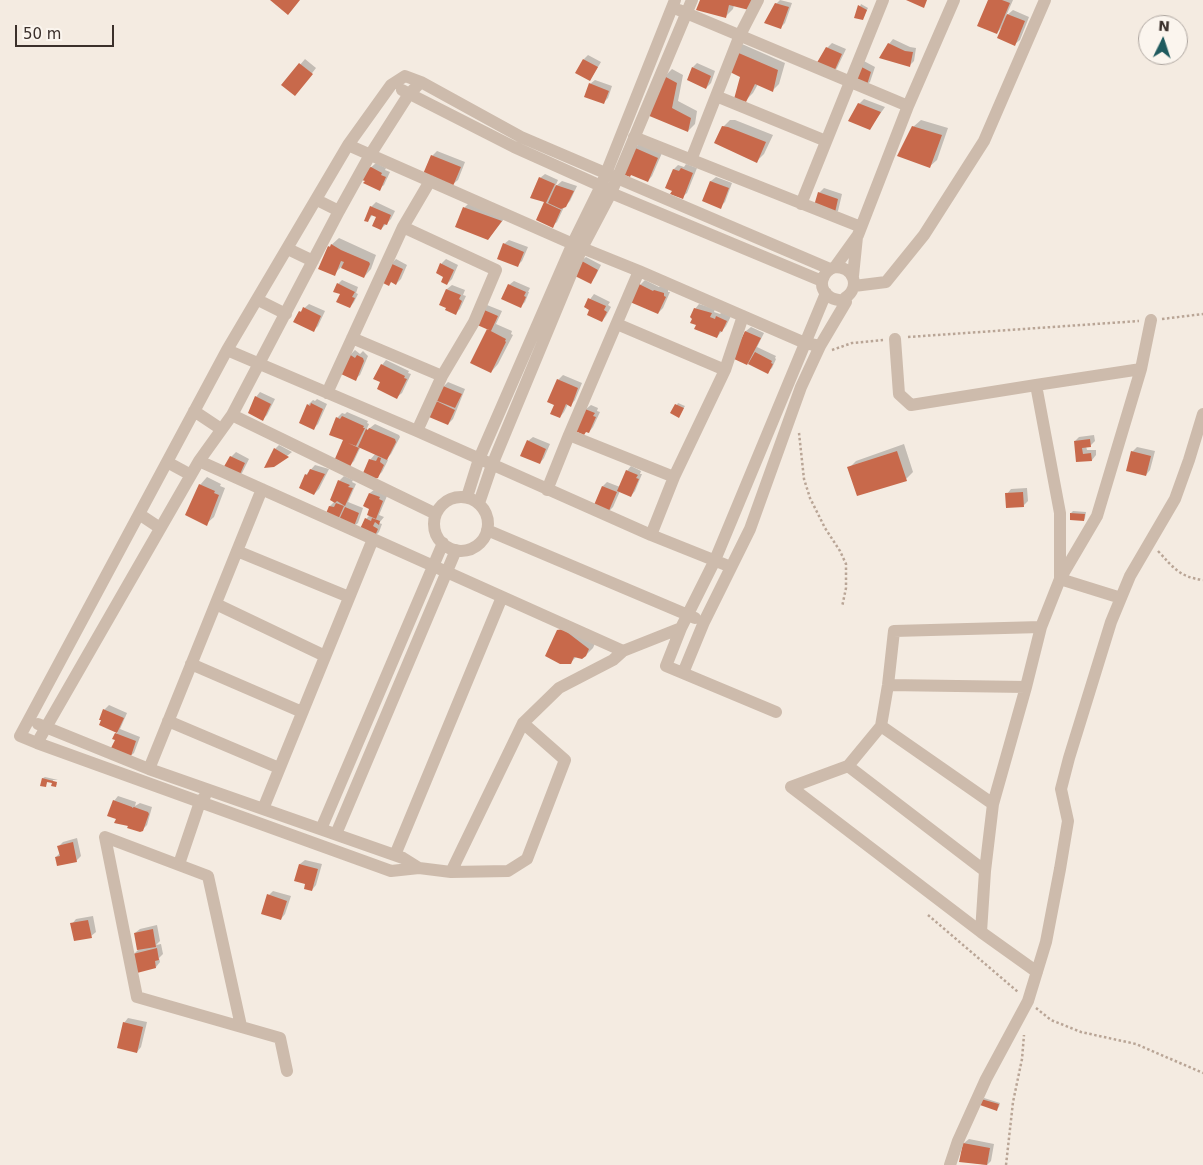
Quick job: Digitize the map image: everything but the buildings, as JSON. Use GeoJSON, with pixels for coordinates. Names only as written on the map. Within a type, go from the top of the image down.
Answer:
{"type":"FeatureCollection","features":[{"type":"Feature","properties":{"kind":"street"},"geometry":{"type":"LineString","coordinates":[[611,176],[634,137],[692,0]]}},
{"type":"Feature","properties":{"kind":"street"},"geometry":{"type":"LineString","coordinates":[[691,160],[740,35],[758,0]]}},
{"type":"Feature","properties":{"kind":"street"},"geometry":{"type":"LineString","coordinates":[[801,204],[883,0]]}},
{"type":"Feature","properties":{"kind":"street"},"geometry":{"type":"LineString","coordinates":[[776,712],[666,666],[715,560],[805,343],[824,287],[826,272],[833,268],[859,231],[908,106],[954,0]]}},
{"type":"Feature","properties":{"kind":"street"},"geometry":{"type":"LineString","coordinates":[[853,281],[886,282],[924,235],[984,141],[1045,0]]}},
{"type":"Feature","properties":{"kind":"street"},"geometry":{"type":"LineString","coordinates":[[467,497],[479,459],[606,189],[673,4],[686,12],[908,106]]}},
{"type":"Feature","properties":{"kind":"street"},"geometry":{"type":"LineString","coordinates":[[523,723],[565,760],[527,860],[508,871],[451,872],[419,868],[391,871],[37,744],[20,736],[227,350],[348,145],[391,84],[405,76],[421,82],[520,137],[833,268],[845,268],[853,281]]}},
{"type":"Feature","properties":{"kind":"street"},"geometry":{"type":"LineString","coordinates":[[37,744],[199,461],[232,414],[370,155],[409,94],[421,82]]}},
{"type":"Feature","properties":{"kind":"street"},"geometry":{"type":"LineString","coordinates":[[391,84],[514,147],[824,287],[829,296],[846,302]]}},
{"type":"Feature","properties":{"kind":"street"},"geometry":{"type":"LineString","coordinates":[[716,96],[826,141]]}},
{"type":"Feature","properties":{"kind":"street"},"geometry":{"type":"LineString","coordinates":[[634,137],[801,204],[859,231]]}},
{"type":"Feature","properties":{"kind":"street"},"geometry":{"type":"LineString","coordinates":[[348,145],[805,343],[820,346]]}},
{"type":"Feature","properties":{"kind":"street"},"geometry":{"type":"LineString","coordinates":[[327,393],[403,228],[430,181]]}},
{"type":"Feature","properties":{"kind":"street"},"geometry":{"type":"LineString","coordinates":[[317,200],[339,211]]}},
{"type":"Feature","properties":{"kind":"street"},"geometry":{"type":"LineString","coordinates":[[403,228],[496,270],[474,322],[442,376],[417,432]]}},
{"type":"Feature","properties":{"kind":"street"},"geometry":{"type":"LineString","coordinates":[[683,673],[704,622],[750,529],[801,387],[820,346],[846,302],[845,298],[849,295],[853,281],[859,231]]}},
{"type":"Feature","properties":{"kind":"street"},"geometry":{"type":"LineString","coordinates":[[479,503],[492,465],[578,246]]}},
{"type":"Feature","properties":{"kind":"street"},"geometry":{"type":"LineString","coordinates":[[288,249],[313,261]]}},
{"type":"Feature","properties":{"kind":"street"},"geometry":{"type":"LineString","coordinates":[[547,490],[638,271]]}},
{"type":"Feature","properties":{"kind":"street"},"geometry":{"type":"LineString","coordinates":[[258,300],[286,314]]}},
{"type":"Feature","properties":{"kind":"street"},"geometry":{"type":"LineString","coordinates":[[651,535],[674,477],[725,370],[743,316]]}},
{"type":"Feature","properties":{"kind":"street"},"geometry":{"type":"LineString","coordinates":[[981,932],[993,804],[1041,627],[1060,579],[1097,516],[1141,369],[1151,320]]}},
{"type":"Feature","properties":{"kind":"street"},"geometry":{"type":"LineString","coordinates":[[617,324],[725,370]]}},
{"type":"Feature","properties":{"kind":"street"},"geometry":{"type":"LineString","coordinates":[[352,338],[442,376]]}},
{"type":"Feature","properties":{"kind":"street"},"geometry":{"type":"LineString","coordinates":[[896,339],[899,394],[911,405],[1141,369]]}},
{"type":"Feature","properties":{"kind":"street"},"geometry":{"type":"LineString","coordinates":[[227,350],[651,535],[731,567]]}},
{"type":"Feature","properties":{"kind":"street"},"geometry":{"type":"LineString","coordinates":[[1036,385],[1060,513],[1060,579]]}},
{"type":"Feature","properties":{"kind":"street"},"geometry":{"type":"LineString","coordinates":[[194,411],[221,429]]}},
{"type":"Feature","properties":{"kind":"street"},"geometry":{"type":"LineString","coordinates":[[232,414],[436,514]]}},
{"type":"Feature","properties":{"kind":"street"},"geometry":{"type":"LineString","coordinates":[[950,1165],[958,1140],[986,1078],[1028,1001],[1046,942],[1068,821],[1061,790],[1111,622],[1130,576],[1175,499],[1203,414]]}},
{"type":"Feature","properties":{"kind":"street"},"geometry":{"type":"LineString","coordinates":[[569,435],[674,477]]}},
{"type":"Feature","properties":{"kind":"street"},"geometry":{"type":"LineString","coordinates":[[199,461],[623,651]]}},
{"type":"Feature","properties":{"kind":"street"},"geometry":{"type":"LineString","coordinates":[[167,462],[191,475]]}},
{"type":"Feature","properties":{"kind":"street"},"geometry":{"type":"LineString","coordinates":[[149,769],[262,489]]}},
{"type":"Feature","properties":{"kind":"street"},"geometry":{"type":"LineString","coordinates":[[457,497],[467,497],[479,503],[486,514],[488,530],[484,538],[472,548],[456,550],[444,544],[437,535],[434,524],[436,514],[448,500],[457,497]]}},
{"type":"Feature","properties":{"kind":"street"},"geometry":{"type":"LineString","coordinates":[[139,514],[160,528]]}},
{"type":"Feature","properties":{"kind":"street"},"geometry":{"type":"LineString","coordinates":[[488,530],[704,622]]}},
{"type":"Feature","properties":{"kind":"street"},"geometry":{"type":"LineString","coordinates":[[263,808],[373,539]]}},
{"type":"Feature","properties":{"kind":"street"},"geometry":{"type":"LineString","coordinates":[[322,829],[444,544]]}},
{"type":"Feature","properties":{"kind":"street"},"geometry":{"type":"LineString","coordinates":[[336,834],[456,550]]}},
{"type":"Feature","properties":{"kind":"street"},"geometry":{"type":"LineString","coordinates":[[237,551],[349,597]]}},
{"type":"Feature","properties":{"kind":"street"},"geometry":{"type":"LineString","coordinates":[[110,568],[131,580]]}},
{"type":"Feature","properties":{"kind":"street"},"geometry":{"type":"LineString","coordinates":[[1060,579],[1121,598]]}},
{"type":"Feature","properties":{"kind":"street"},"geometry":{"type":"LineString","coordinates":[[395,855],[502,597]]}},
{"type":"Feature","properties":{"kind":"street"},"geometry":{"type":"LineString","coordinates":[[216,604],[325,656]]}},
{"type":"Feature","properties":{"kind":"street"},"geometry":{"type":"LineString","coordinates":[[83,618],[102,629]]}},
{"type":"Feature","properties":{"kind":"street"},"geometry":{"type":"LineString","coordinates":[[1037,972],[981,932],[791,787],[848,766],[881,726],[894,631],[1041,627]]}},
{"type":"Feature","properties":{"kind":"street"},"geometry":{"type":"LineString","coordinates":[[451,872],[523,723],[559,688],[613,660],[623,651],[682,628]]}},
{"type":"Feature","properties":{"kind":"street"},"geometry":{"type":"LineString","coordinates":[[192,664],[302,712]]}},
{"type":"Feature","properties":{"kind":"street"},"geometry":{"type":"LineString","coordinates":[[888,685],[1026,687]]}},
{"type":"Feature","properties":{"kind":"street"},"geometry":{"type":"LineString","coordinates":[[29,720],[149,769],[403,858],[419,868]]}},
{"type":"Feature","properties":{"kind":"street"},"geometry":{"type":"LineString","coordinates":[[168,721],[279,768]]}},
{"type":"Feature","properties":{"kind":"street"},"geometry":{"type":"LineString","coordinates":[[881,726],[993,804]]}},
{"type":"Feature","properties":{"kind":"street"},"geometry":{"type":"LineString","coordinates":[[848,766],[986,871]]}},
{"type":"Feature","properties":{"kind":"street"},"geometry":{"type":"LineString","coordinates":[[179,864],[200,802],[209,790]]}},
{"type":"Feature","properties":{"kind":"street"},"geometry":{"type":"LineString","coordinates":[[241,1026],[208,876],[105,837],[137,997],[280,1038],[286,1071]]}},
{"type":"Feature","properties":{"kind":"path"},"geometry":{"type":"LineString","coordinates":[[1150,542],[1178,572],[1190,578],[1203,580]]}},
{"type":"Feature","properties":{"kind":"path"},"geometry":{"type":"LineString","coordinates":[[1028,1001],[1051,1020],[1081,1032],[1136,1044],[1203,1073]]}}]}
